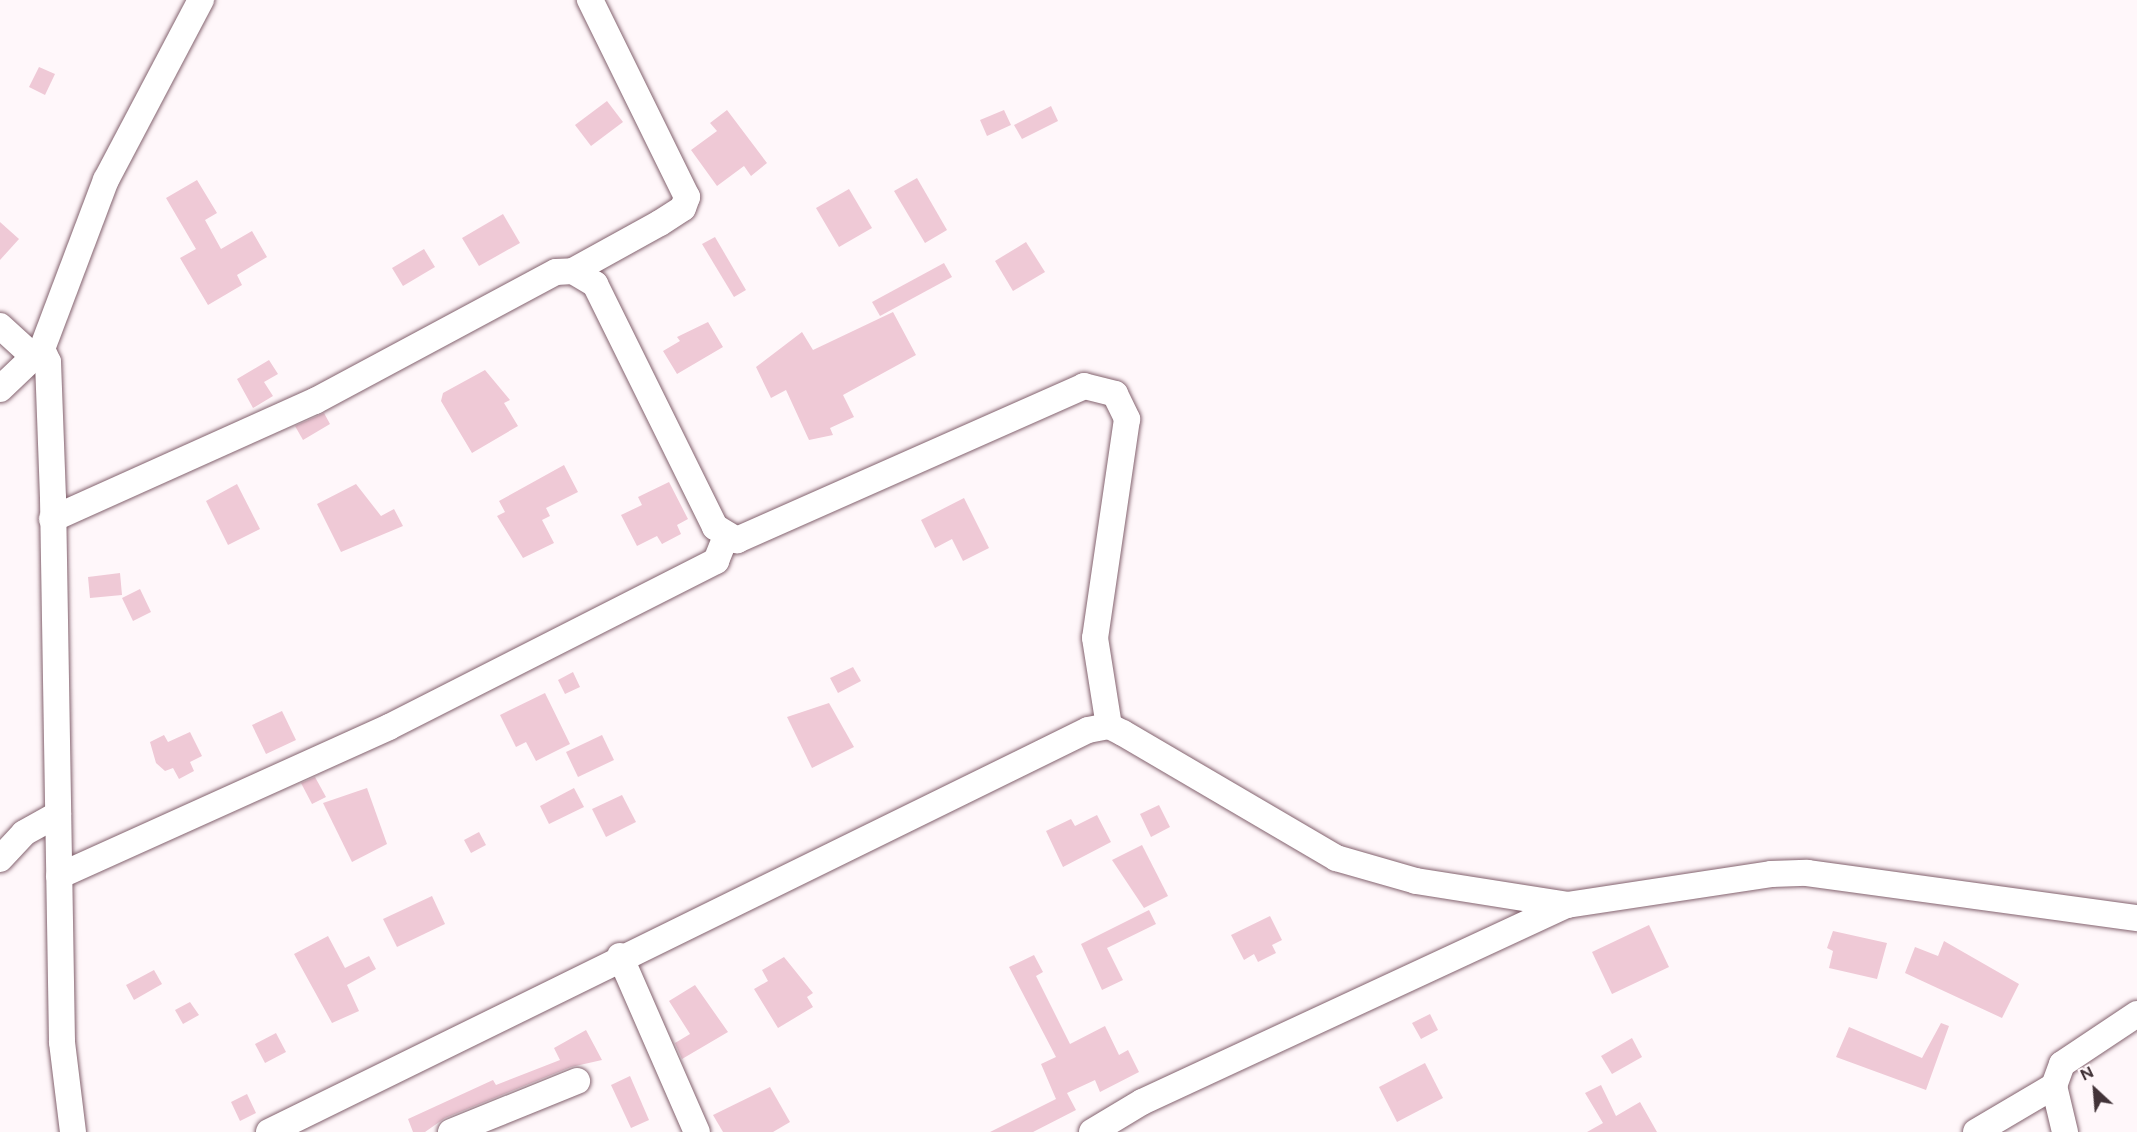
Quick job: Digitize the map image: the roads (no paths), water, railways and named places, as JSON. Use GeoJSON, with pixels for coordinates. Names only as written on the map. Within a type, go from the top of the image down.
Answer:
{"type":"FeatureCollection","features":[{"type":"Feature","properties":{"kind":"street"},"geometry":{"type":"LineString","coordinates":[[0,389],[38,353],[106,180],[201,0]]}},
{"type":"Feature","properties":{"kind":"street"},"geometry":{"type":"LineString","coordinates":[[52,519],[315,401],[556,272],[573,271],[683,208],[687,197],[590,0]]}},
{"type":"Feature","properties":{"kind":"street"},"geometry":{"type":"LineString","coordinates":[[573,271],[595,284],[715,527],[726,536],[737,540],[1084,386],[1115,394],[1127,419],[1095,638],[1109,726]]}},
{"type":"Feature","properties":{"kind":"street"},"geometry":{"type":"LineString","coordinates":[[0,326],[48,362],[62,1042],[73,1132]]}},
{"type":"Feature","properties":{"kind":"street"},"geometry":{"type":"LineString","coordinates":[[59,876],[388,727],[716,561],[726,536]]}},
{"type":"Feature","properties":{"kind":"street"},"geometry":{"type":"LineString","coordinates":[[269,1132],[620,956],[1077,735],[1109,726],[1336,858],[1416,881],[1567,905]]}},
{"type":"Feature","properties":{"kind":"street"},"geometry":{"type":"LineString","coordinates":[[0,859],[24,833],[58,814]]}},
{"type":"Feature","properties":{"kind":"street"},"geometry":{"type":"LineString","coordinates":[[1092,1132],[1143,1102],[1567,905],[1771,874],[1807,873],[2137,918]]}},
{"type":"Feature","properties":{"kind":"street"},"geometry":{"type":"LineString","coordinates":[[620,956],[697,1132]]}},
{"type":"Feature","properties":{"kind":"street"},"geometry":{"type":"LineString","coordinates":[[2065,1132],[2054,1086],[2062,1064],[2137,1014]]}},
{"type":"Feature","properties":{"kind":"street"},"geometry":{"type":"LineString","coordinates":[[451,1132],[578,1081]]}},
{"type":"Feature","properties":{"kind":"street"},"geometry":{"type":"LineString","coordinates":[[1976,1132],[2054,1086]]}}]}
